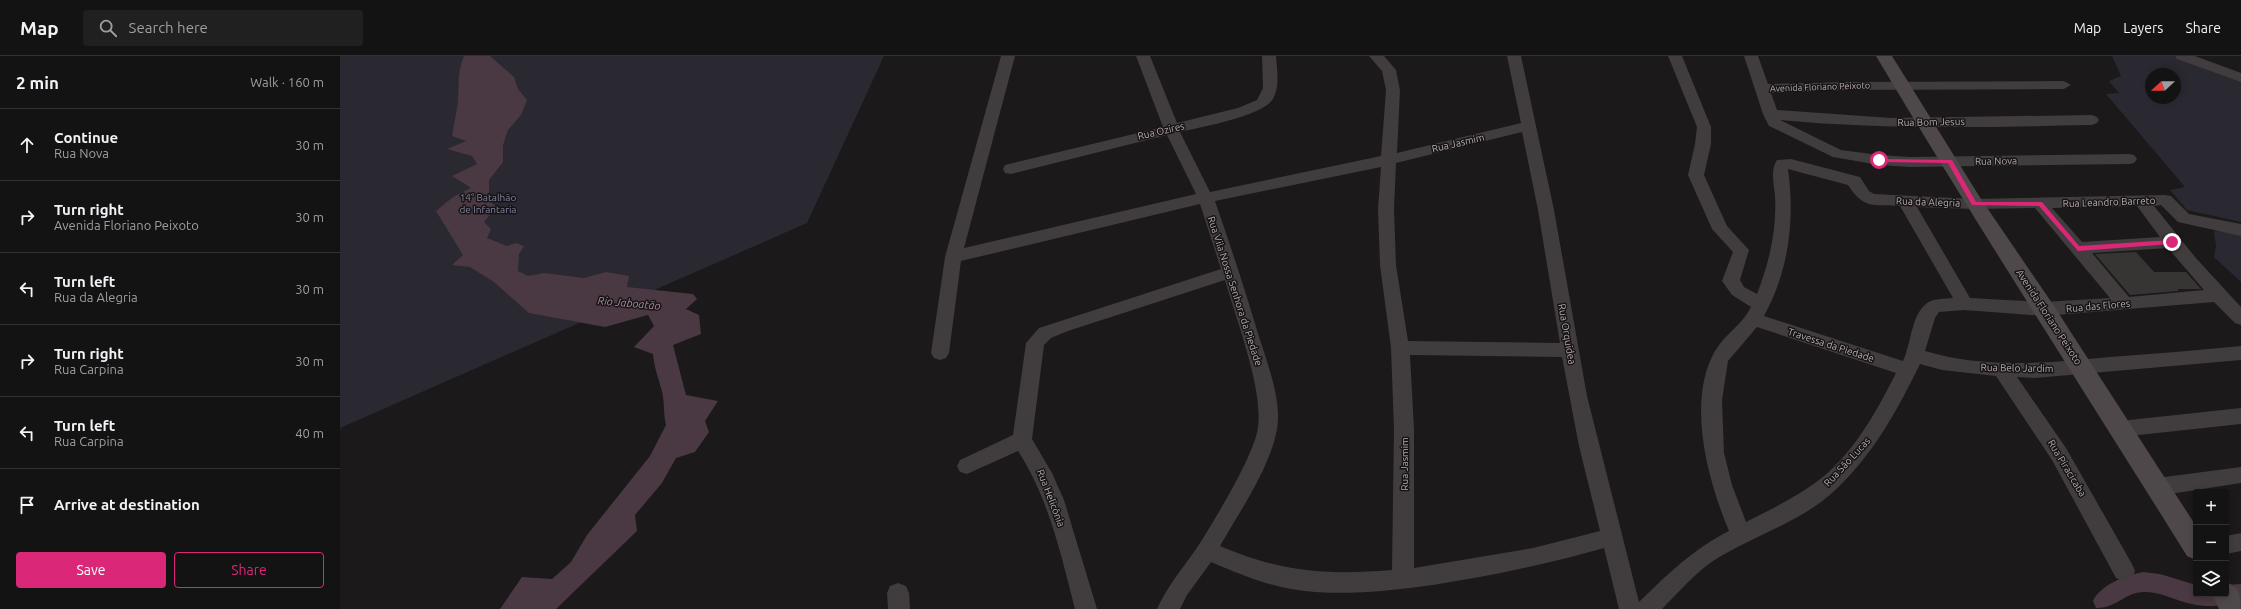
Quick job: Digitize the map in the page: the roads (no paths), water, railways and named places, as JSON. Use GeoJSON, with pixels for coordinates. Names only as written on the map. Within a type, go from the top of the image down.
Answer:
{"type":"FeatureCollection","features":[{"type":"Feature","properties":{"kind":"street"},"geometry":{"type":"LineString","coordinates":[[940,353],[952,257],[1008,56]]}},
{"type":"Feature","properties":{"kind":"street","name":"Rua Vila Nossa Senhora da Piedade"},"geometry":{"type":"LineString","coordinates":[[1143,56],[1172,130],[1205,197],[1231,272],[1260,369],[1267,403],[1268,428],[1256,461],[1207,550],[1179,588],[1168,609]]}},
{"type":"Feature","properties":{"kind":"street","name":"Rua Ozires"},"geometry":{"type":"LineString","coordinates":[[1011,169],[1113,142],[1172,130],[1242,111],[1262,103],[1267,96],[1269,89],[1269,56]]}},
{"type":"Feature","properties":{"kind":"street","name":"Rua Jasmim"},"geometry":{"type":"LineString","coordinates":[[1376,56],[1389,70],[1393,90],[1386,208],[1388,265],[1400,348],[1404,429],[1403,579]]}},
{"type":"Feature","properties":{"kind":"street","name":"Rua Orquidea"},"geometry":{"type":"LineString","coordinates":[[1514,56],[1546,210],[1569,350],[1589,446],[1630,609]]}},
{"type":"Feature","properties":{"kind":"street","name":"Travessa da Piedade"},"geometry":{"type":"LineString","coordinates":[[1676,56],[1704,127],[1703,144],[1696,175],[1720,229],[1741,250],[1741,256],[1732,270],[1731,281],[1738,292],[1757,312],[1911,363]]}},
{"type":"Feature","properties":{"kind":"street"},"geometry":{"type":"LineString","coordinates":[[1751,56],[1772,118]]}},
{"type":"Feature","properties":{"kind":"street","name":"Avenida Floriano Peixoto"},"geometry":{"type":"LineString","coordinates":[[1884,56],[1901,87],[1950,162],[1974,204],[2044,309],[2193,543]]}},
{"type":"Feature","properties":{"kind":"street"},"geometry":{"type":"LineString","coordinates":[[2182,56],[2241,78]]}},
{"type":"Feature","properties":{"kind":"street","name":"Avenida Floriano Peixoto"},"geometry":{"type":"LineString","coordinates":[[1763,89],[1847,86],[2064,86]]}},
{"type":"Feature","properties":{"kind":"street","name":"Rua Bom Jesus"},"geometry":{"type":"LineString","coordinates":[[1772,118],[1924,122],[2092,120]]}},
{"type":"Feature","properties":{"kind":"street","name":"Rua Nova"},"geometry":{"type":"LineString","coordinates":[[1772,118],[1825,149],[1851,157],[1911,162],[2129,158]]}},
{"type":"Feature","properties":{"kind":"street","name":"Rua Jasmim"},"geometry":{"type":"LineString","coordinates":[[1388,160],[1528,126]]}},
{"type":"Feature","properties":{"kind":"street"},"geometry":{"type":"LineString","coordinates":[[952,257],[1205,197],[1388,160]]}},
{"type":"Feature","properties":{"kind":"street","name":"Rua da Alegria"},"geometry":{"type":"LineString","coordinates":[[1757,312],[1770,284],[1782,236],[1784,192],[1780,167],[1782,164],[1791,164],[1850,180],[1858,184],[1860,192],[1867,198],[1906,202],[2040,204]]}},
{"type":"Feature","properties":{"kind":"street","name":"Rua Leandro Barreto"},"geometry":{"type":"LineString","coordinates":[[2040,204],[2165,200],[2184,218],[2241,230]]}},
{"type":"Feature","properties":{"kind":"street"},"geometry":{"type":"LineString","coordinates":[[2142,201],[2172,242],[2218,295],[2241,318]]}},
{"type":"Feature","properties":{"kind":"street"},"geometry":{"type":"LineString","coordinates":[[1906,202],[1953,281],[1964,304]]}},
{"type":"Feature","properties":{"kind":"street"},"geometry":{"type":"LineString","coordinates":[[2040,204],[2124,304]]}},
{"type":"Feature","properties":{"kind":"street"},"geometry":{"type":"LineString","coordinates":[[2078,248],[2172,242]]}},
{"type":"Feature","properties":{"kind":"street"},"geometry":{"type":"LineString","coordinates":[[967,466],[1022,440],[1032,376],[1035,343],[1045,333],[1062,326],[1231,272]]}},
{"type":"Feature","properties":{"kind":"street","name":"Rua das Flores"},"geometry":{"type":"LineString","coordinates":[[1932,308],[1937,306],[1964,304],[2044,309],[2124,304],[2218,295]]}},
{"type":"Feature","properties":{"kind":"street","name":"Rua São Lucas"},"geometry":{"type":"LineString","coordinates":[[1647,609],[1689,568],[1712,550],[1798,506],[1824,488],[1845,467],[1870,437],[1889,407],[1911,363],[1926,317],[1932,308]]}},
{"type":"Feature","properties":{"kind":"street"},"geometry":{"type":"LineString","coordinates":[[1741,534],[1718,477],[1712,446],[1711,418],[1713,386],[1718,362],[1726,348],[1757,312]]}},
{"type":"Feature","properties":{"kind":"street"},"geometry":{"type":"LineString","coordinates":[[1400,348],[1569,350]]}},
{"type":"Feature","properties":{"kind":"street","name":"Rua Belo Jardim"},"geometry":{"type":"LineString","coordinates":[[1911,363],[1942,363],[2002,370],[2035,371],[2241,352]]}},
{"type":"Feature","properties":{"kind":"street","name":"Rua Piracicaba"},"geometry":{"type":"LineString","coordinates":[[2002,370],[2059,454],[2124,570]]}},
{"type":"Feature","properties":{"kind":"street"},"geometry":{"type":"LineString","coordinates":[[2120,429],[2241,416]]}},
{"type":"Feature","properties":{"kind":"street","name":"Rua Helicônia"},"geometry":{"type":"LineString","coordinates":[[1022,440],[1034,457],[1046,480],[1061,521],[1086,609]]}},
{"type":"Feature","properties":{"kind":"street"},"geometry":{"type":"LineString","coordinates":[[2157,487],[2241,475]]}},
{"type":"Feature","properties":{"kind":"street"},"geometry":{"type":"LineString","coordinates":[[1207,550],[1256,570],[1289,578],[1357,583],[1403,579],[1487,567],[1533,558],[1612,537]]}},
{"type":"Feature","properties":{"kind":"street"},"geometry":{"type":"LineString","coordinates":[[2229,544],[2241,542]]}},
{"type":"Feature","properties":{"kind":"water","name":"Rio Jaboatão"},"geometry":{"type":"Polygon","coordinates":[[[464,56],[490,56],[514,77],[518,89],[527,100],[521,115],[508,130],[503,145],[503,162],[489,180],[489,200],[496,207],[484,222],[491,229],[487,238],[507,246],[516,243],[524,246],[519,254],[518,271],[528,276],[544,273],[584,278],[606,272],[629,276],[627,287],[693,294],[697,299],[686,309],[699,315],[701,334],[673,345],[686,395],[718,401],[705,421],[709,432],[695,452],[676,458],[662,483],[635,515],[637,531],[556,609],[500,609],[522,577],[552,579],[571,562],[587,535],[650,456],[666,425],[663,397],[653,354],[634,347],[654,326],[648,315],[605,327],[529,313],[494,282],[470,267],[452,265],[463,255],[436,211],[453,197],[471,188],[452,176],[477,164],[472,156],[447,149],[466,141],[452,136],[458,102],[459,73],[464,56]]]}},
{"type":"Feature","properties":{"kind":"waterway"},"geometry":{"type":"LineString","coordinates":[[2104,601],[2129,586],[2143,582],[2160,584],[2186,593],[2201,596],[2241,594]]}},
{"type":"Feature","properties":{"kind":"park label","name":"14° Batalhão de Infantaria"},"geometry":{"type":"Point","coordinates":[488,202]}}]}
